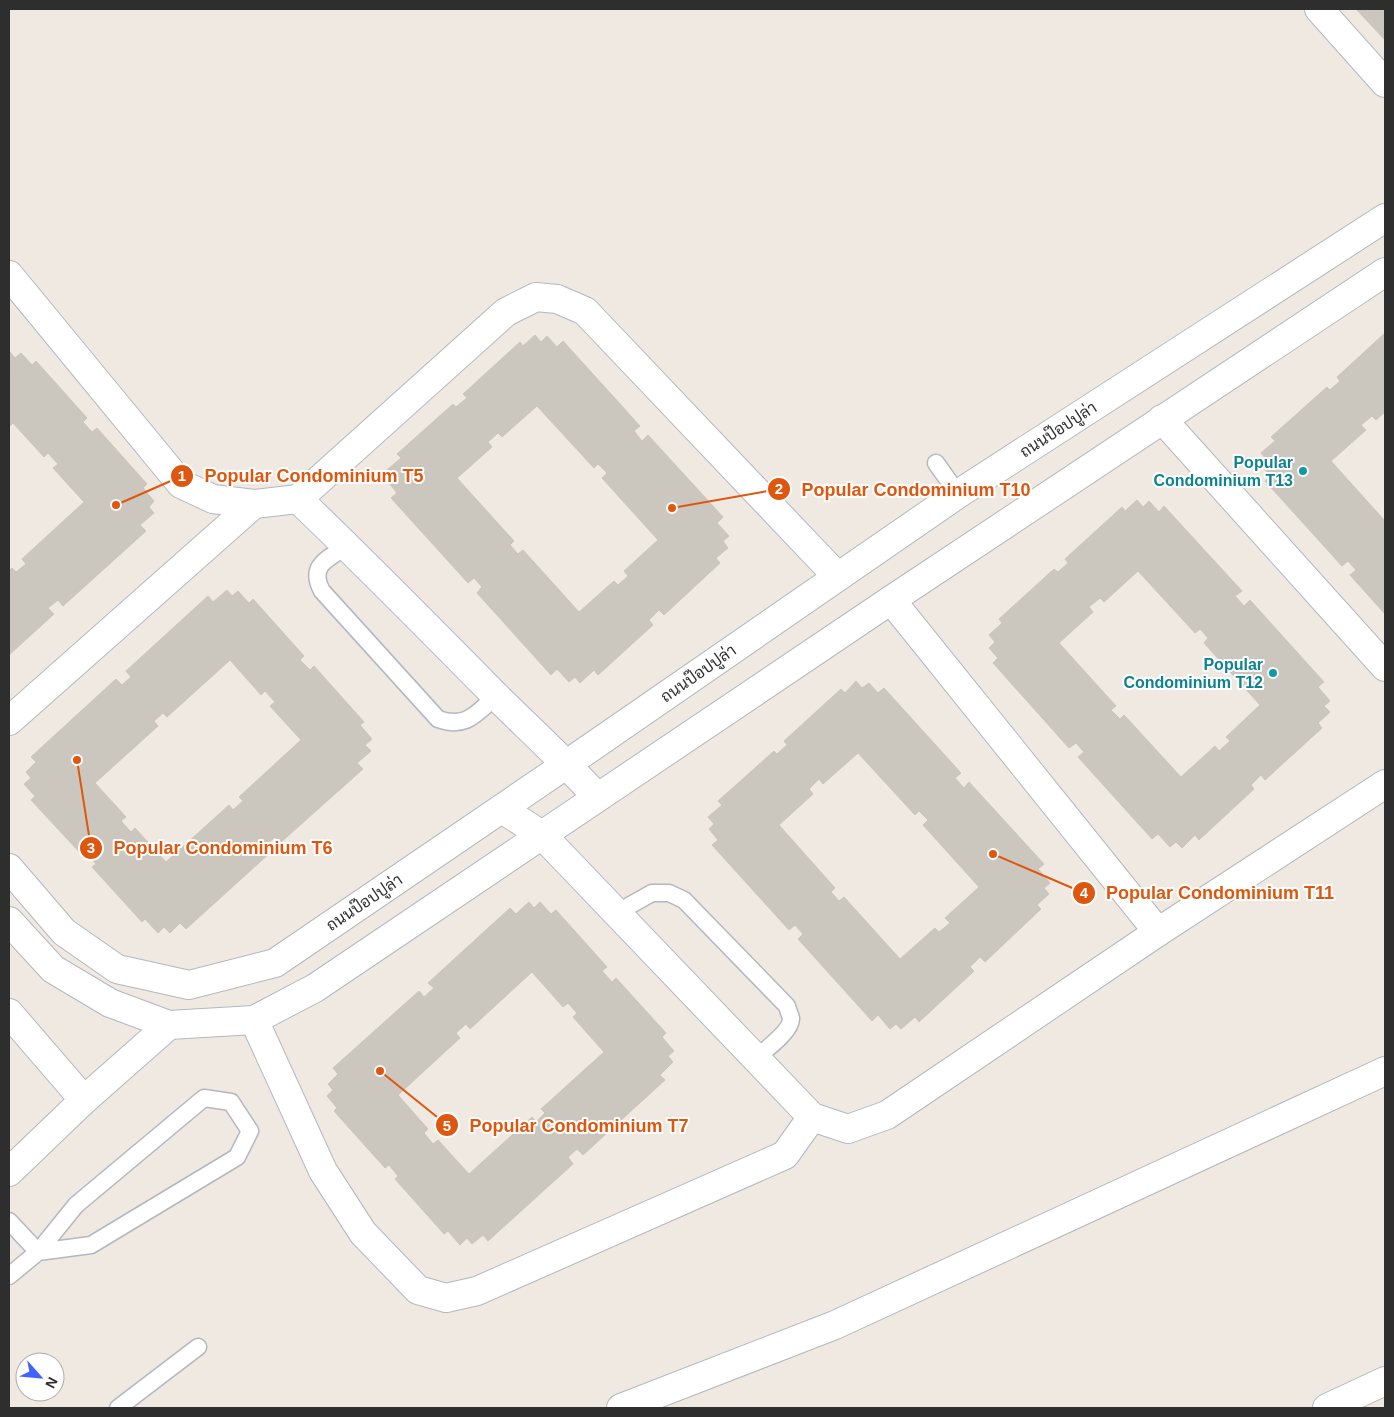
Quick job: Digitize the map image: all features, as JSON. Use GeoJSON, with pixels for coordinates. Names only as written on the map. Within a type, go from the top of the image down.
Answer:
{"type":"FeatureCollection","features":[{"type":"Feature","properties":{"kind":"street"},"geometry":{"type":"LineString","coordinates":[[1319,9],[1385,84]]}},
{"type":"Feature","properties":{"kind":"street","name":"ถนนป๊อปปูล่า"},"geometry":{"type":"LineString","coordinates":[[9,868],[64,932],[118,969],[189,985],[275,963],[958,494],[1385,218]]}},
{"type":"Feature","properties":{"kind":"street"},"geometry":{"type":"LineString","coordinates":[[9,921],[53,969],[110,1004],[168,1025],[254,1020],[315,988],[891,600],[1385,272]]}},
{"type":"Feature","properties":{"kind":"street"},"geometry":{"type":"LineString","coordinates":[[11,281],[181,484],[213,498],[254,504],[298,499],[506,312],[536,297],[557,299],[585,311],[837,576]]}},
{"type":"Feature","properties":{"kind":"street"},"geometry":{"type":"LineString","coordinates":[[1162,419],[1385,667]]}},
{"type":"Feature","properties":{"kind":"street"},"geometry":{"type":"LineString","coordinates":[[298,499],[567,764],[597,797]]}},
{"type":"Feature","properties":{"kind":"street"},"geometry":{"type":"LineString","coordinates":[[9,720],[254,504]]}},
{"type":"Feature","properties":{"kind":"street"},"geometry":{"type":"LineString","coordinates":[[891,600],[1158,932]]}},
{"type":"Feature","properties":{"kind":"street"},"geometry":{"type":"LineString","coordinates":[[502,808],[542,835],[618,912],[812,1117],[848,1129],[887,1116],[1158,932],[1385,784]]}},
{"type":"Feature","properties":{"kind":"street"},"geometry":{"type":"LineString","coordinates":[[9,1014],[84,1100]]}},
{"type":"Feature","properties":{"kind":"street"},"geometry":{"type":"LineString","coordinates":[[254,1020],[323,1171],[364,1233],[418,1290],[446,1298],[477,1291],[785,1155],[812,1117]]}},
{"type":"Feature","properties":{"kind":"street"},"geometry":{"type":"LineString","coordinates":[[9,1172],[84,1100],[168,1025]]}},
{"type":"Feature","properties":{"kind":"street"},"geometry":{"type":"LineString","coordinates":[[621,1408],[835,1325],[1385,1071]]}},
{"type":"Feature","properties":{"kind":"street"},"geometry":{"type":"LineString","coordinates":[[1327,1408],[1385,1381]]}},
{"type":"Feature","properties":{"kind":"lane"},"geometry":{"type":"LineString","coordinates":[[936,463],[958,494]]}},
{"type":"Feature","properties":{"kind":"lane"},"geometry":{"type":"LineString","coordinates":[[347,546],[325,560],[317,571],[319,586],[438,719],[451,724],[460,722],[471,717],[496,696]]}},
{"type":"Feature","properties":{"kind":"lane"},"geometry":{"type":"LineString","coordinates":[[618,912],[652,894],[669,893],[684,900],[786,1006],[791,1018],[789,1026],[782,1035],[756,1058]]}},
{"type":"Feature","properties":{"kind":"lane"},"geometry":{"type":"LineString","coordinates":[[9,1276],[38,1252],[76,1205],[204,1098],[231,1102],[250,1131],[237,1156],[91,1245],[38,1252]]}},
{"type":"Feature","properties":{"kind":"lane"},"geometry":{"type":"LineString","coordinates":[[9,1221],[38,1252]]}},
{"type":"Feature","properties":{"kind":"lane"},"geometry":{"type":"LineString","coordinates":[[118,1408],[198,1347]]}},
{"type":"Feature","properties":{"kind":"building"},"geometry":{"type":"Polygon","coordinates":[[[1356,9],[1385,9],[1385,40],[1356,9]]]}},
{"type":"Feature","properties":{"kind":"building","name":"Popular Condominium T13"},"geometry":{"type":"Polygon","coordinates":[[[1385,333],[1385,412],[1376,420],[1372,416],[1361,425],[1366,430],[1331,461],[1385,521],[1385,614],[1350,575],[1356,570],[1348,561],[1342,566],[1265,481],[1271,476],[1261,465],[1267,460],[1261,453],[1275,441],[1271,437],[1327,387],[1330,390],[1340,381],[1337,377],[1385,333]]]}},
{"type":"Feature","properties":{"kind":"building"},"geometry":{"type":"Polygon","coordinates":[[[535,335],[541,342],[547,336],[557,347],[563,341],[640,426],[634,431],[642,441],[648,435],[723,517],[717,523],[729,536],[723,541],[728,548],[716,558],[720,563],[664,615],[659,610],[649,620],[653,625],[598,675],[594,670],[580,683],[575,677],[569,682],[557,669],[551,675],[477,593],[482,587],[474,578],[468,583],[391,498],[397,493],[388,482],[393,477],[387,470],[401,458],[397,454],[453,404],[456,407],[467,398],[463,394],[520,342],[523,346],[535,335]],[[537,406],[502,437],[498,433],[488,442],[492,447],[457,478],[514,541],[510,545],[518,554],[523,550],[579,612],[614,581],[618,585],[628,576],[624,571],[658,540],[602,478],[607,473],[598,464],[594,468],[537,406]]]}},
{"type":"Feature","properties":{"kind":"building"},"geometry":{"type":"Polygon","coordinates":[[[10,352],[15,358],[21,353],[32,365],[36,361],[87,418],[83,422],[92,432],[97,428],[147,484],[143,488],[154,501],[149,507],[154,513],[140,525],[146,531],[63,606],[58,600],[48,608],[54,614],[9,655],[9,571],[12,568],[16,572],[26,564],[22,559],[84,502],[53,468],[58,464],[48,453],[44,457],[13,423],[9,427],[10,352]]]}},
{"type":"Feature","properties":{"kind":"building","name":"Popular Condominium T12"},"geometry":{"type":"Polygon","coordinates":[[[1137,500],[1143,507],[1149,501],[1159,512],[1164,506],[1242,591],[1235,596],[1244,606],[1250,600],[1324,682],[1318,687],[1330,701],[1324,706],[1330,712],[1318,723],[1322,728],[1265,780],[1261,775],[1251,785],[1254,789],[1199,840],[1195,835],[1182,848],[1176,842],[1170,847],[1158,834],[1152,839],[1078,757],[1084,752],[1076,743],[1069,748],[993,663],[998,658],[989,648],[995,642],[989,635],[1002,623],[999,619],[1054,569],[1058,572],[1068,563],[1065,559],[1122,507],[1125,511],[1137,500]],[[1138,571],[1104,602],[1100,598],[1089,607],[1093,612],[1059,643],[1116,706],[1111,710],[1120,719],[1124,715],[1181,777],[1215,746],[1219,751],[1230,741],[1226,737],[1260,705],[1204,643],[1208,638],[1200,629],[1195,633],[1138,571]]]}},
{"type":"Feature","properties":{"kind":"building"},"geometry":{"type":"Polygon","coordinates":[[[227,590],[232,596],[238,591],[249,603],[253,599],[304,656],[300,660],[310,670],[314,666],[364,722],[360,725],[372,739],[365,745],[371,751],[357,763],[363,769],[280,843],[275,837],[265,846],[271,852],[186,929],[180,923],[170,933],[164,927],[158,933],[145,919],[142,922],[92,867],[96,864],[86,853],[83,856],[31,800],[35,796],[24,784],[31,778],[26,772],[36,762],[31,757],[116,679],[122,685],[131,677],[126,671],[208,596],[213,602],[227,590]],[[230,660],[167,717],[163,713],[154,721],[158,726],[95,783],[126,817],[121,821],[131,832],[135,828],[166,862],[229,805],[233,810],[243,801],[239,797],[301,740],[270,706],[275,702],[265,691],[261,695],[230,660]]]}},
{"type":"Feature","properties":{"kind":"building"},"geometry":{"type":"Polygon","coordinates":[[[856,681],[862,688],[869,683],[878,693],[884,688],[961,773],[955,778],[964,788],[969,782],[1044,864],[1038,869],[1050,883],[1044,888],[1049,894],[1037,905],[1041,909],[985,962],[980,957],[970,967],[974,971],[919,1022],[915,1017],[901,1029],[896,1024],[890,1029],[878,1015],[872,1021],[798,939],[803,934],[795,925],[789,930],[712,845],[718,840],[709,829],[714,824],[708,817],[722,805],[718,801],[774,751],[777,754],[787,745],[784,741],[841,689],[845,693],[856,681]],[[858,753],[823,784],[819,779],[809,789],[813,794],[779,825],[835,888],[831,892],[839,901],[844,897],[900,959],[935,928],[939,932],[950,923],[945,918],[979,887],[923,825],[928,820],[919,811],[915,815],[858,753]]]}},
{"type":"Feature","properties":{"kind":"building"},"geometry":{"type":"Polygon","coordinates":[[[529,902],[534,908],[540,902],[551,914],[556,910],[607,967],[602,971],[612,982],[616,978],[666,1033],[662,1037],[674,1051],[668,1056],[673,1062],[660,1075],[665,1080],[583,1155],[577,1149],[568,1157],[573,1164],[488,1241],[483,1235],[472,1244],[467,1238],[460,1245],[448,1231],[444,1234],[395,1179],[398,1176],[389,1165],[385,1168],[334,1111],[337,1108],[327,1096],[333,1090],[328,1084],[338,1074],[333,1068],[419,991],[424,997],[434,988],[428,983],[510,908],[516,914],[529,902]],[[532,972],[470,1029],[466,1024],[456,1033],[460,1038],[398,1095],[428,1129],[424,1133],[433,1144],[438,1140],[469,1174],[532,1117],[536,1122],[545,1113],[541,1109],[604,1052],[573,1017],[577,1013],[568,1003],[563,1007],[532,972]]]}},
{"type":"Feature","properties":{"kind":"place","name":"Popular Condominium T13"},"geometry":{"type":"Point","coordinates":[1303,471]}},
{"type":"Feature","properties":{"kind":"place","name":"Popular Condominium T5"},"geometry":{"type":"Point","coordinates":[116,505]}},
{"type":"Feature","properties":{"kind":"place","name":"Popular Condominium T10"},"geometry":{"type":"Point","coordinates":[672,508]}},
{"type":"Feature","properties":{"kind":"place","name":"Popular Condominium T12"},"geometry":{"type":"Point","coordinates":[1273,673]}},
{"type":"Feature","properties":{"kind":"place","name":"Popular Condominium T6"},"geometry":{"type":"Point","coordinates":[77,760]}},
{"type":"Feature","properties":{"kind":"place","name":"Popular Condominium T11"},"geometry":{"type":"Point","coordinates":[993,854]}},
{"type":"Feature","properties":{"kind":"place","name":"Popular Condominium T7"},"geometry":{"type":"Point","coordinates":[380,1071]}}]}
